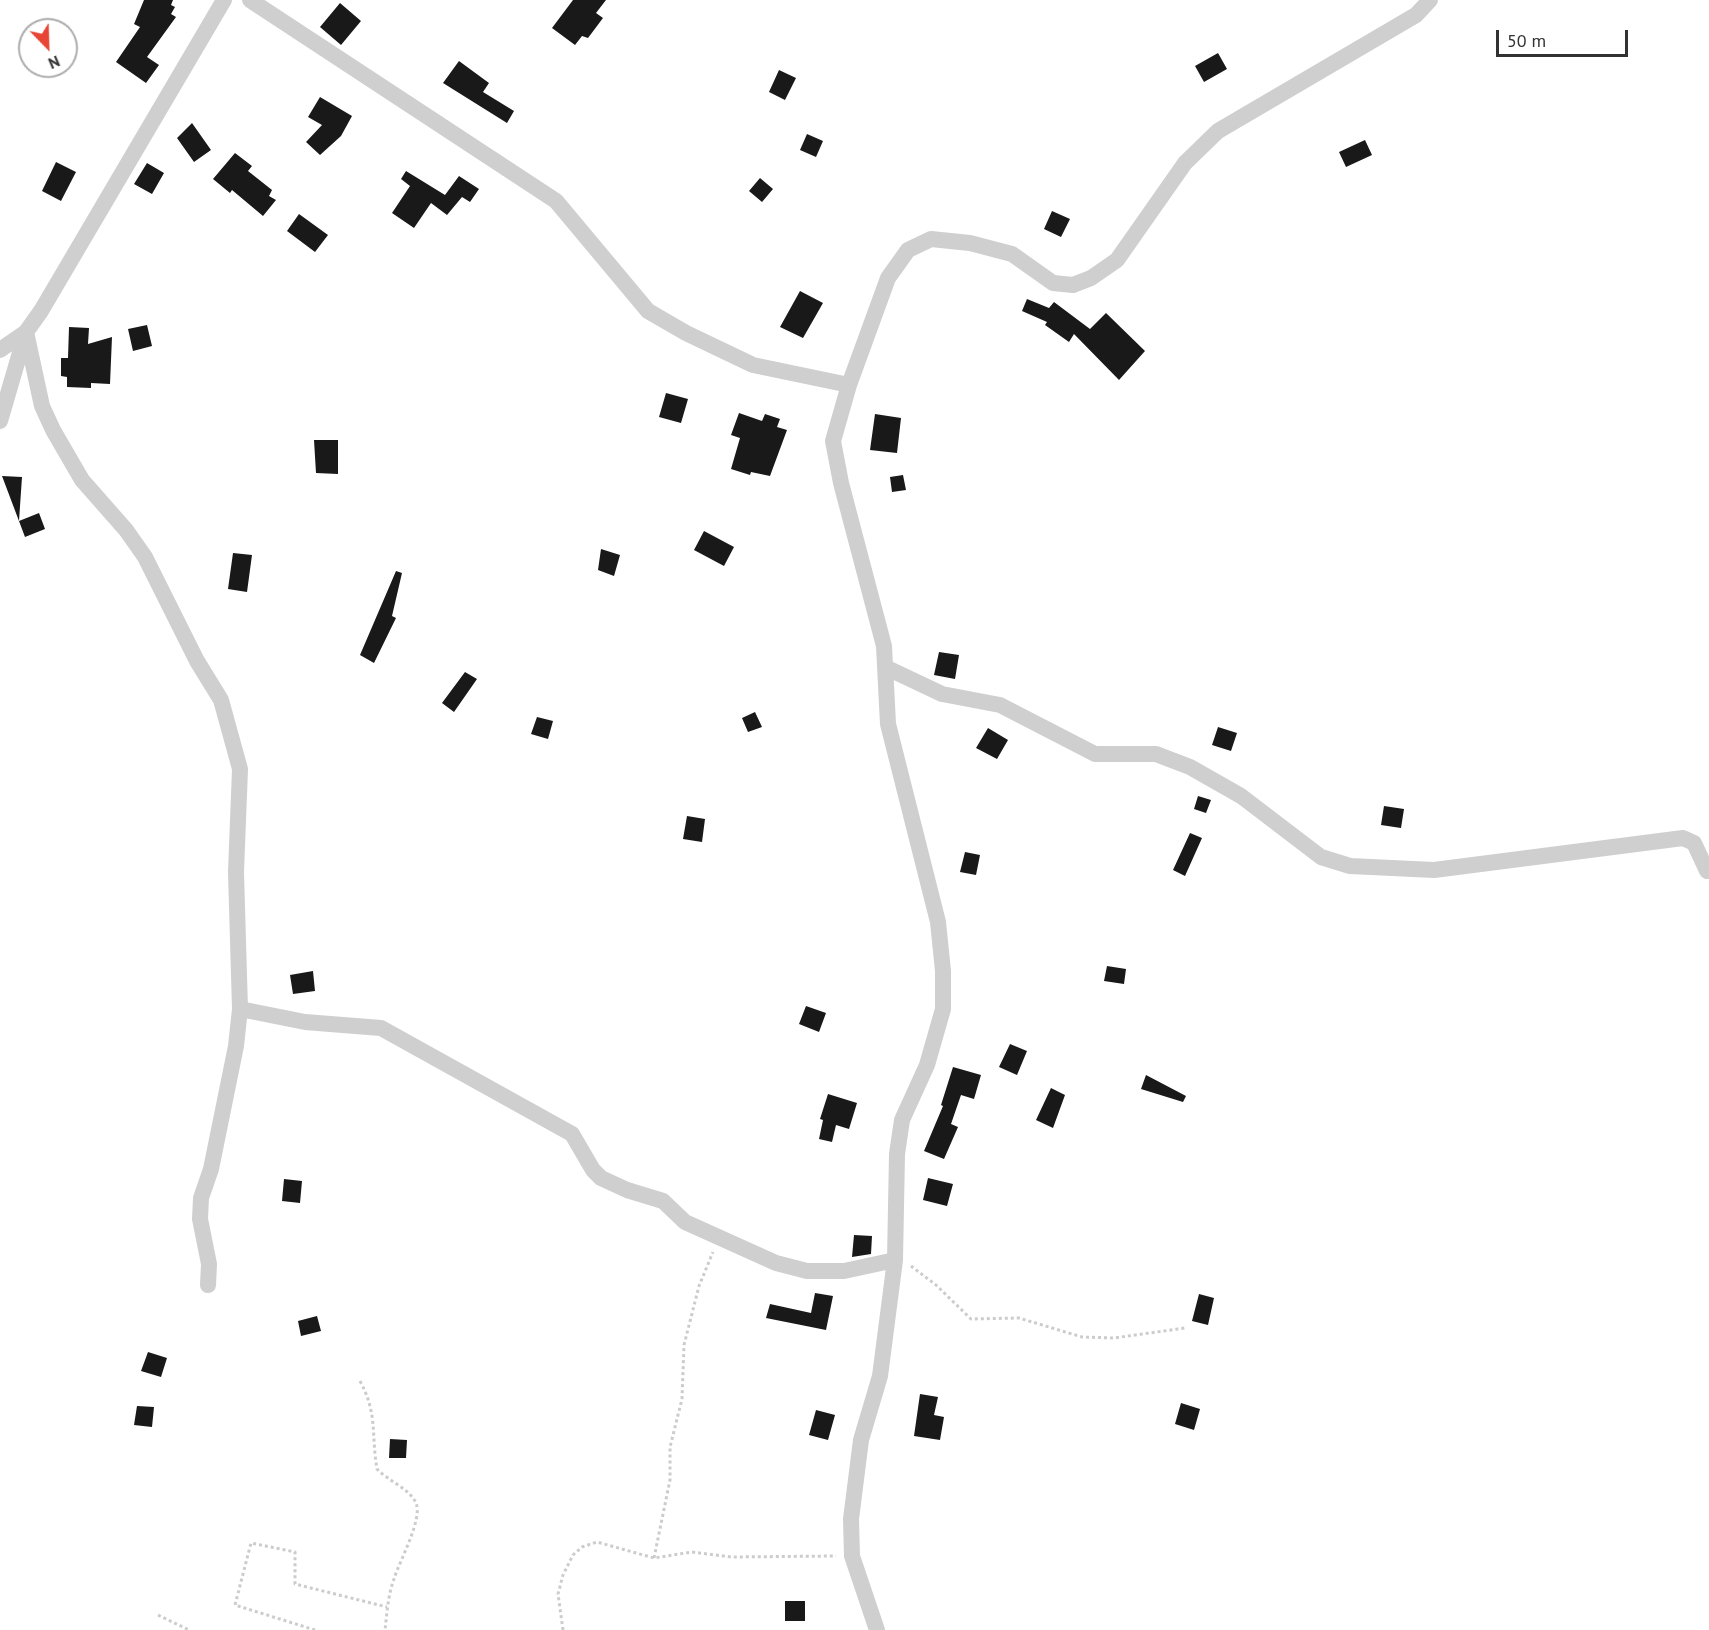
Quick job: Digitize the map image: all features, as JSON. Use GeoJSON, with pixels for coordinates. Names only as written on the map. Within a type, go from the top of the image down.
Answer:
{"type":"FeatureCollection","features":[{"type":"Feature","properties":{"kind":"street"},"geometry":{"type":"LineString","coordinates":[[0,421],[26,332],[41,311],[224,0]]}},
{"type":"Feature","properties":{"kind":"street"},"geometry":{"type":"LineString","coordinates":[[250,0],[556,201],[648,311],[686,333],[753,365],[849,385]]}},
{"type":"Feature","properties":{"kind":"street"},"geometry":{"type":"LineString","coordinates":[[878,1630],[852,1556],[851,1519],[861,1440],[880,1377],[896,1260],[897,1154],[902,1120],[927,1065],[943,1008],[943,980],[938,922],[888,724],[888,668],[884,646],[832,441],[849,385],[888,278],[908,250],[931,239],[970,243],[1012,254],[1053,283],[1073,285],[1091,278],[1117,260],[1185,163],[1218,131],[1416,15],[1430,0]]}},
{"type":"Feature","properties":{"kind":"street"},"geometry":{"type":"LineString","coordinates":[[0,350],[26,332]]}},
{"type":"Feature","properties":{"kind":"street"},"geometry":{"type":"LineString","coordinates":[[26,332],[42,406],[53,429],[82,480],[126,530],[145,557],[197,661],[221,700],[240,769],[236,872],[240,1009],[236,1046],[211,1169],[201,1198],[200,1220],[209,1264],[208,1285]]}},
{"type":"Feature","properties":{"kind":"street"},"geometry":{"type":"LineString","coordinates":[[888,668],[942,694],[1000,705],[1095,754],[1156,754],[1190,767],[1241,796],[1321,857],[1350,866],[1434,870],[1683,838],[1694,843],[1707,871]]}},
{"type":"Feature","properties":{"kind":"street"},"geometry":{"type":"LineString","coordinates":[[240,1009],[305,1022],[381,1028],[572,1134],[593,1170],[601,1178],[627,1190],[663,1201],[676,1216],[718,1238],[776,1263],[807,1271],[844,1271],[896,1260]]}},
{"type":"Feature","properties":{"kind":"path"},"geometry":{"type":"LineString","coordinates":[[654,1558],[670,1480],[670,1447],[682,1399],[684,1345],[699,1286],[718,1238]]}},
{"type":"Feature","properties":{"kind":"path"},"geometry":{"type":"LineString","coordinates":[[896,1260],[918,1269],[970,1319],[1019,1318],[1082,1337],[1114,1338],[1185,1328]]}},
{"type":"Feature","properties":{"kind":"path"},"geometry":{"type":"LineString","coordinates":[[360,1381],[369,1397],[376,1430],[377,1469],[387,1480],[408,1493],[416,1503],[417,1514],[393,1580],[385,1630]]}},
{"type":"Feature","properties":{"kind":"path"},"geometry":{"type":"LineString","coordinates":[[563,1630],[558,1594],[563,1575],[573,1555],[582,1547],[597,1542],[654,1558],[692,1552],[731,1557],[852,1556]]}},
{"type":"Feature","properties":{"kind":"path"},"geometry":{"type":"LineString","coordinates":[[315,1630],[236,1605],[251,1543],[295,1552],[295,1584],[387,1607]]}},
{"type":"Feature","properties":{"kind":"path"},"geometry":{"type":"LineString","coordinates":[[158,1615],[189,1630]]}},
{"type":"Feature","properties":{"kind":"building"},"geometry":{"type":"Polygon","coordinates":[[[144,0],[173,0],[171,5],[175,7],[171,14],[176,17],[147,57],[159,65],[146,83],[116,62],[140,27],[134,24],[144,0]]]}},
{"type":"Feature","properties":{"kind":"building"},"geometry":{"type":"Polygon","coordinates":[[[573,0],[606,0],[596,13],[603,18],[588,38],[582,36],[575,45],[552,28],[573,0]]]}},
{"type":"Feature","properties":{"kind":"building"},"geometry":{"type":"Polygon","coordinates":[[[340,3],[361,21],[341,45],[320,27],[340,3]]]}},
{"type":"Feature","properties":{"kind":"building"},"geometry":{"type":"Polygon","coordinates":[[[1218,53],[1227,69],[1204,82],[1195,66],[1218,53]]]}},
{"type":"Feature","properties":{"kind":"building"},"geometry":{"type":"Polygon","coordinates":[[[459,61],[489,83],[483,92],[514,111],[507,123],[443,83],[459,61]]]}},
{"type":"Feature","properties":{"kind":"building"},"geometry":{"type":"Polygon","coordinates":[[[779,70],[796,78],[785,100],[769,92],[779,70]]]}},
{"type":"Feature","properties":{"kind":"building"},"geometry":{"type":"Polygon","coordinates":[[[320,97],[352,116],[341,136],[320,155],[306,142],[322,125],[308,117],[320,97]]]}},
{"type":"Feature","properties":{"kind":"building"},"geometry":{"type":"Polygon","coordinates":[[[192,123],[211,150],[194,162],[177,138],[192,123]]]}},
{"type":"Feature","properties":{"kind":"building"},"geometry":{"type":"Polygon","coordinates":[[[807,134],[823,141],[816,157],[800,150],[807,134]]]}},
{"type":"Feature","properties":{"kind":"building"},"geometry":{"type":"Polygon","coordinates":[[[1365,140],[1372,155],[1346,167],[1339,152],[1365,140]]]}},
{"type":"Feature","properties":{"kind":"building"},"geometry":{"type":"Polygon","coordinates":[[[235,153],[252,166],[248,171],[272,190],[269,196],[276,200],[263,216],[232,190],[230,193],[213,179],[235,153]]]}},
{"type":"Feature","properties":{"kind":"building"},"geometry":{"type":"Polygon","coordinates":[[[56,162],[76,172],[61,201],[42,191],[56,162]]]}},
{"type":"Feature","properties":{"kind":"building"},"geometry":{"type":"Polygon","coordinates":[[[147,163],[164,173],[152,194],[134,184],[147,163]]]}},
{"type":"Feature","properties":{"kind":"building"},"geometry":{"type":"Polygon","coordinates":[[[406,171],[445,195],[459,176],[479,189],[470,202],[462,197],[447,215],[431,203],[414,228],[392,213],[410,186],[401,179],[406,171]]]}},
{"type":"Feature","properties":{"kind":"building"},"geometry":{"type":"Polygon","coordinates":[[[760,178],[773,189],[762,202],[749,191],[760,178]]]}},
{"type":"Feature","properties":{"kind":"building"},"geometry":{"type":"Polygon","coordinates":[[[1052,211],[1070,219],[1061,237],[1044,229],[1052,211]]]}},
{"type":"Feature","properties":{"kind":"building"},"geometry":{"type":"Polygon","coordinates":[[[299,214],[328,235],[315,252],[287,231],[299,214]]]}},
{"type":"Feature","properties":{"kind":"building"},"geometry":{"type":"Polygon","coordinates":[[[800,291],[823,303],[803,338],[780,327],[800,291]]]}},
{"type":"Feature","properties":{"kind":"building"},"geometry":{"type":"Polygon","coordinates":[[[1027,299],[1049,308],[1054,302],[1090,329],[1106,313],[1145,351],[1119,380],[1074,334],[1069,342],[1045,325],[1047,322],[1022,311],[1027,299]]]}},
{"type":"Feature","properties":{"kind":"building"},"geometry":{"type":"Polygon","coordinates":[[[147,325],[152,346],[133,351],[128,329],[147,325]]]}},
{"type":"Feature","properties":{"kind":"building"},"geometry":{"type":"Polygon","coordinates":[[[69,327],[89,328],[88,344],[112,337],[110,384],[91,383],[91,388],[67,387],[67,377],[61,376],[61,358],[68,358],[69,327]]]}},
{"type":"Feature","properties":{"kind":"building"},"geometry":{"type":"Polygon","coordinates":[[[666,393],[688,399],[681,423],[659,417],[666,393]]]}},
{"type":"Feature","properties":{"kind":"building"},"geometry":{"type":"Polygon","coordinates":[[[739,413],[762,421],[765,414],[780,419],[777,427],[787,430],[770,476],[751,472],[750,475],[731,469],[740,438],[731,435],[739,413]]]}},
{"type":"Feature","properties":{"kind":"building"},"geometry":{"type":"Polygon","coordinates":[[[875,414],[901,418],[897,453],[870,450],[875,414]]]}},
{"type":"Feature","properties":{"kind":"building"},"geometry":{"type":"Polygon","coordinates":[[[314,440],[338,440],[338,474],[316,473],[314,440]]]}},
{"type":"Feature","properties":{"kind":"building"},"geometry":{"type":"Polygon","coordinates":[[[903,475],[906,490],[892,492],[890,477],[903,475]]]}},
{"type":"Feature","properties":{"kind":"building"},"geometry":{"type":"Polygon","coordinates":[[[2,476],[22,477],[19,521],[39,513],[45,529],[25,537],[2,476]]]}},
{"type":"Feature","properties":{"kind":"building"},"geometry":{"type":"Polygon","coordinates":[[[704,531],[734,547],[724,566],[694,550],[704,531]]]}},
{"type":"Feature","properties":{"kind":"building"},"geometry":{"type":"Polygon","coordinates":[[[601,549],[620,555],[614,576],[598,570],[601,549]]]}},
{"type":"Feature","properties":{"kind":"building"},"geometry":{"type":"Polygon","coordinates":[[[233,553],[252,555],[247,592],[228,589],[233,553]]]}},
{"type":"Feature","properties":{"kind":"building"},"geometry":{"type":"Polygon","coordinates":[[[396,571],[402,573],[392,616],[396,618],[374,663],[360,655],[396,571]]]}},
{"type":"Feature","properties":{"kind":"building"},"geometry":{"type":"Polygon","coordinates":[[[939,652],[959,655],[955,679],[934,675],[939,652]]]}},
{"type":"Feature","properties":{"kind":"building"},"geometry":{"type":"Polygon","coordinates":[[[465,672],[477,679],[454,712],[442,703],[465,672]]]}},
{"type":"Feature","properties":{"kind":"building"},"geometry":{"type":"Polygon","coordinates":[[[755,712],[762,727],[748,732],[742,718],[755,712]]]}},
{"type":"Feature","properties":{"kind":"building"},"geometry":{"type":"Polygon","coordinates":[[[537,717],[553,721],[548,739],[531,734],[537,717]]]}},
{"type":"Feature","properties":{"kind":"building"},"geometry":{"type":"Polygon","coordinates":[[[1218,727],[1237,733],[1231,751],[1212,745],[1218,727]]]}},
{"type":"Feature","properties":{"kind":"building"},"geometry":{"type":"Polygon","coordinates":[[[988,728],[1008,740],[997,759],[976,748],[988,728]]]}},
{"type":"Feature","properties":{"kind":"building"},"geometry":{"type":"Polygon","coordinates":[[[1198,796],[1211,800],[1206,813],[1194,809],[1198,796]]]}},
{"type":"Feature","properties":{"kind":"building"},"geometry":{"type":"Polygon","coordinates":[[[1384,806],[1404,809],[1401,828],[1381,825],[1384,806]]]}},
{"type":"Feature","properties":{"kind":"building"},"geometry":{"type":"Polygon","coordinates":[[[687,816],[705,819],[702,842],[683,839],[687,816]]]}},
{"type":"Feature","properties":{"kind":"building"},"geometry":{"type":"Polygon","coordinates":[[[1190,833],[1202,838],[1185,876],[1173,870],[1190,833]]]}},
{"type":"Feature","properties":{"kind":"building"},"geometry":{"type":"Polygon","coordinates":[[[965,852],[980,855],[976,875],[960,872],[965,852]]]}},
{"type":"Feature","properties":{"kind":"building"},"geometry":{"type":"Polygon","coordinates":[[[1107,966],[1126,969],[1124,984],[1104,981],[1107,966]]]}},
{"type":"Feature","properties":{"kind":"building"},"geometry":{"type":"Polygon","coordinates":[[[313,971],[315,991],[293,994],[290,975],[313,971]]]}},
{"type":"Feature","properties":{"kind":"building"},"geometry":{"type":"Polygon","coordinates":[[[806,1006],[826,1013],[819,1032],[799,1024],[806,1006]]]}},
{"type":"Feature","properties":{"kind":"building"},"geometry":{"type":"Polygon","coordinates":[[[1010,1044],[1027,1051],[1017,1075],[999,1067],[1010,1044]]]}},
{"type":"Feature","properties":{"kind":"building"},"geometry":{"type":"Polygon","coordinates":[[[953,1067],[981,1075],[974,1099],[961,1095],[951,1124],[958,1127],[944,1159],[924,1151],[943,1106],[941,1105],[953,1067]]]}},
{"type":"Feature","properties":{"kind":"building"},"geometry":{"type":"Polygon","coordinates":[[[1146,1075],[1186,1096],[1183,1102],[1141,1089],[1146,1075]]]}},
{"type":"Feature","properties":{"kind":"building"},"geometry":{"type":"Polygon","coordinates":[[[1051,1088],[1065,1095],[1053,1128],[1036,1120],[1051,1088]]]}},
{"type":"Feature","properties":{"kind":"building"},"geometry":{"type":"Polygon","coordinates":[[[828,1094],[857,1103],[849,1129],[836,1125],[832,1142],[819,1139],[823,1120],[820,1119],[828,1094]]]}},
{"type":"Feature","properties":{"kind":"building"},"geometry":{"type":"Polygon","coordinates":[[[928,1178],[953,1184],[947,1206],[923,1200],[928,1178]]]}},
{"type":"Feature","properties":{"kind":"building"},"geometry":{"type":"Polygon","coordinates":[[[284,1179],[302,1181],[300,1203],[282,1201],[284,1179]]]}},
{"type":"Feature","properties":{"kind":"building"},"geometry":{"type":"Polygon","coordinates":[[[854,1235],[872,1236],[871,1254],[852,1257],[854,1235]]]}},
{"type":"Feature","properties":{"kind":"building"},"geometry":{"type":"Polygon","coordinates":[[[815,1293],[833,1296],[826,1330],[766,1318],[770,1304],[811,1313],[815,1293]]]}},
{"type":"Feature","properties":{"kind":"building"},"geometry":{"type":"Polygon","coordinates":[[[1199,1294],[1214,1298],[1208,1325],[1192,1321],[1199,1294]]]}},
{"type":"Feature","properties":{"kind":"building"},"geometry":{"type":"Polygon","coordinates":[[[317,1316],[321,1331],[301,1336],[298,1321],[317,1316]]]}},
{"type":"Feature","properties":{"kind":"building"},"geometry":{"type":"Polygon","coordinates":[[[148,1352],[167,1358],[161,1377],[141,1371],[148,1352]]]}},
{"type":"Feature","properties":{"kind":"building"},"geometry":{"type":"Polygon","coordinates":[[[920,1394],[938,1397],[934,1415],[944,1417],[940,1440],[914,1436],[920,1394]]]}},
{"type":"Feature","properties":{"kind":"building"},"geometry":{"type":"Polygon","coordinates":[[[1181,1403],[1200,1409],[1194,1430],[1175,1424],[1181,1403]]]}},
{"type":"Feature","properties":{"kind":"building"},"geometry":{"type":"Polygon","coordinates":[[[137,1406],[154,1407],[152,1427],[134,1425],[137,1406]]]}},
{"type":"Feature","properties":{"kind":"building"},"geometry":{"type":"Polygon","coordinates":[[[816,1410],[835,1415],[828,1440],[809,1435],[816,1410]]]}},
{"type":"Feature","properties":{"kind":"building"},"geometry":{"type":"Polygon","coordinates":[[[390,1439],[407,1440],[406,1458],[389,1458],[390,1439]]]}},
{"type":"Feature","properties":{"kind":"building"},"geometry":{"type":"Polygon","coordinates":[[[785,1601],[805,1601],[805,1621],[785,1621],[785,1601]]]}}]}
